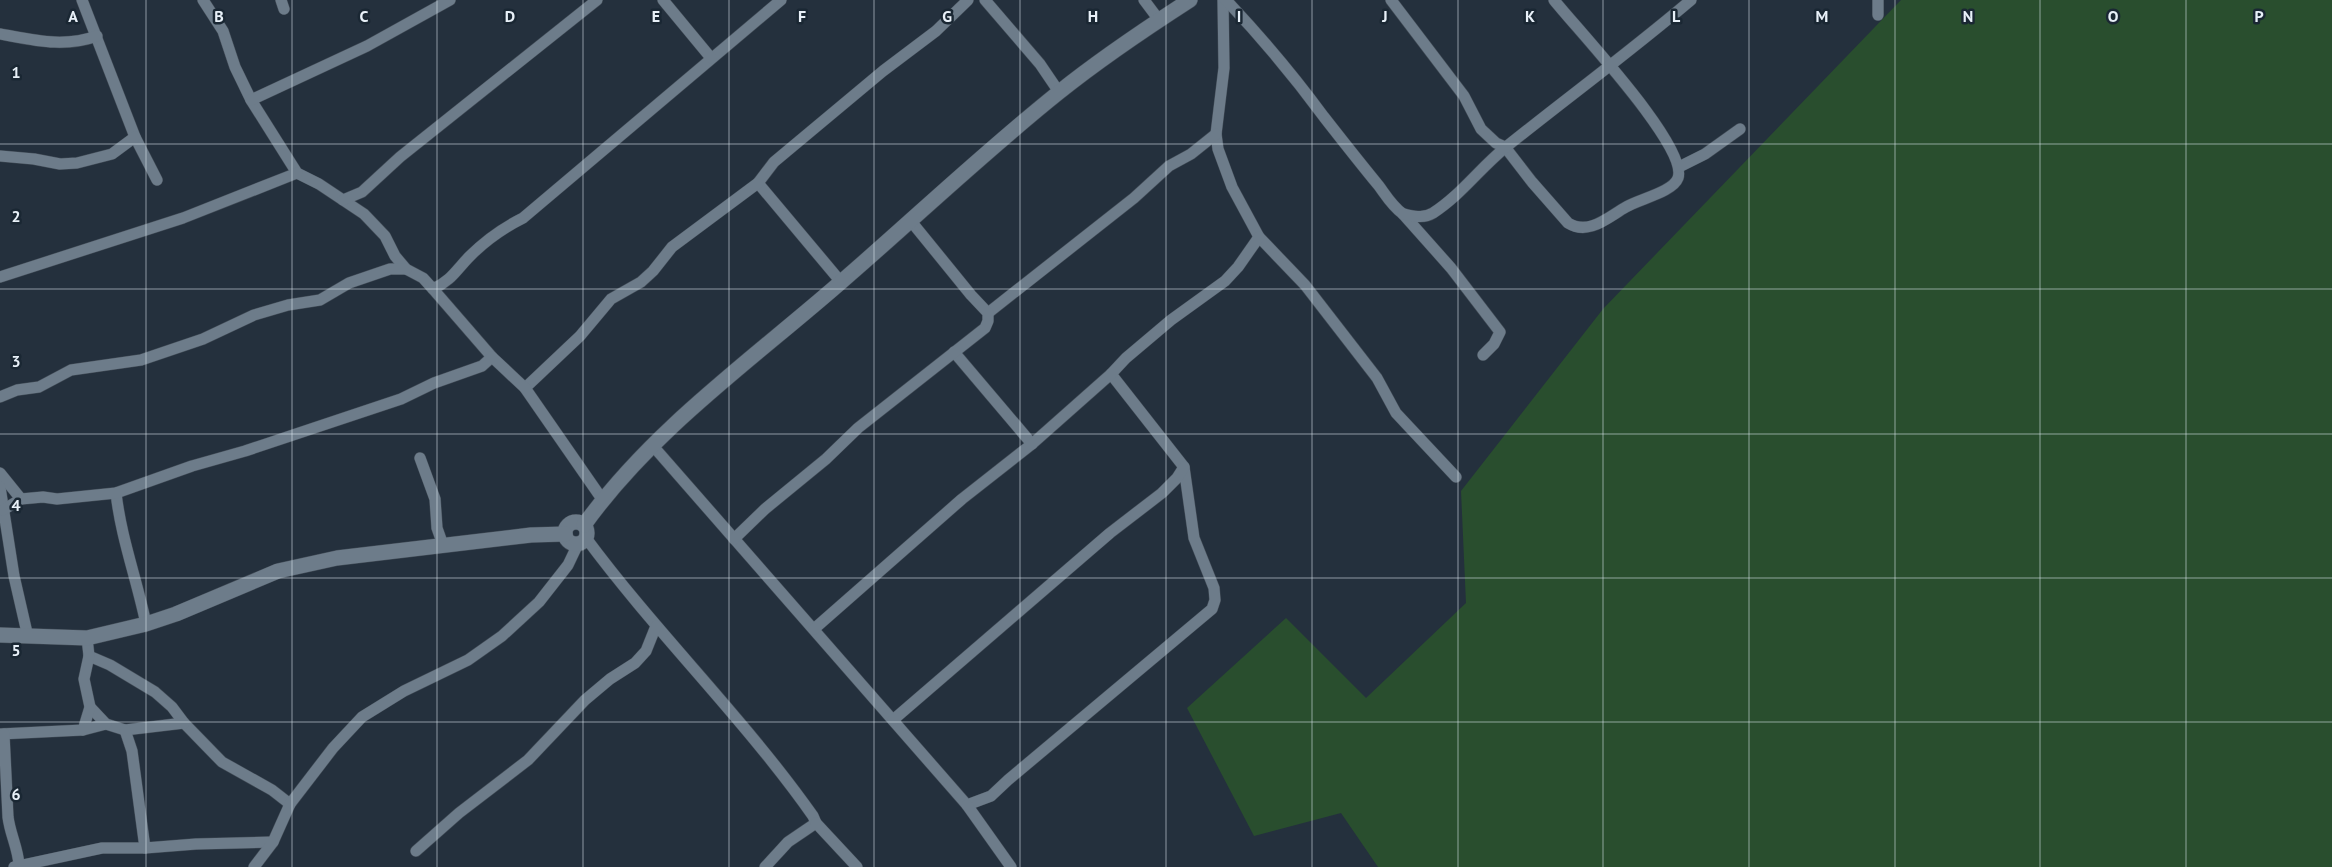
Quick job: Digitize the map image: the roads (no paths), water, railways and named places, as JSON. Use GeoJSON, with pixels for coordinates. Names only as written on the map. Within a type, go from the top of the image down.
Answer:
{"type":"FeatureCollection","features":[{"type":"Feature","properties":{"kind":"street"},"geometry":{"type":"LineString","coordinates":[[82,0],[136,137],[157,180]]}},
{"type":"Feature","properties":{"kind":"street"},"geometry":{"type":"LineString","coordinates":[[203,0],[224,31],[235,67],[251,100],[297,173],[364,214],[376,226],[406,269],[423,278],[492,357],[525,388],[602,499]]}},
{"type":"Feature","properties":{"kind":"street"},"geometry":{"type":"LineString","coordinates":[[251,100],[367,46],[450,0]]}},
{"type":"Feature","properties":{"kind":"street"},"geometry":{"type":"LineString","coordinates":[[342,200],[362,192],[400,157],[597,0]]}},
{"type":"Feature","properties":{"kind":"street"},"geometry":{"type":"LineString","coordinates":[[664,0],[711,58]]}},
{"type":"Feature","properties":{"kind":"street"},"geometry":{"type":"LineString","coordinates":[[433,289],[448,282],[471,255],[493,236],[523,218],[781,0]]}},
{"type":"Feature","properties":{"kind":"street"},"geometry":{"type":"LineString","coordinates":[[525,388],[580,336],[612,300],[641,282],[653,271],[672,247],[758,183],[774,162],[883,70],[936,31],[968,0]]}},
{"type":"Feature","properties":{"kind":"street"},"geometry":{"type":"LineString","coordinates":[[985,0],[1040,64],[1059,92]]}},
{"type":"Feature","properties":{"kind":"street"},"geometry":{"type":"LineString","coordinates":[[1144,0],[1159,20]]}},
{"type":"Feature","properties":{"kind":"street"},"geometry":{"type":"LineString","coordinates":[[254,867],[273,842],[290,804],[333,748],[362,717],[404,691],[468,660],[508,630],[539,602],[568,564],[602,499],[653,446],[708,394],[842,282],[910,220],[1059,92],[1190,0]]}},
{"type":"Feature","properties":{"kind":"street"},"geometry":{"type":"LineString","coordinates":[[1224,0],[1224,68],[1216,134],[1218,149],[1232,187],[1259,237],[1305,285],[1377,378],[1396,413],[1456,477]]}},
{"type":"Feature","properties":{"kind":"street"},"geometry":{"type":"LineString","coordinates":[[1224,0],[1258,33],[1300,84],[1360,166],[1380,187],[1390,204],[1403,214],[1450,268],[1500,332],[1494,344],[1483,355]]}},
{"type":"Feature","properties":{"kind":"street"},"geometry":{"type":"LineString","coordinates":[[1391,0],[1464,96],[1481,129],[1505,147],[1568,224],[1576,228],[1586,229],[1631,204],[1672,187],[1678,180],[1679,168],[1673,152],[1662,134],[1609,65],[1554,0]]}},
{"type":"Feature","properties":{"kind":"street"},"geometry":{"type":"LineString","coordinates":[[1403,214],[1421,217],[1432,213],[1455,195],[1505,147],[1652,33],[1691,0]]}},
{"type":"Feature","properties":{"kind":"street"},"geometry":{"type":"LineString","coordinates":[[1878,0],[1878,16]]}},
{"type":"Feature","properties":{"kind":"street"},"geometry":{"type":"LineString","coordinates":[[0,34],[48,42],[70,43],[97,36]]}},
{"type":"Feature","properties":{"kind":"street"},"geometry":{"type":"LineString","coordinates":[[1679,168],[1705,154],[1740,129]]}},
{"type":"Feature","properties":{"kind":"street"},"geometry":{"type":"LineString","coordinates":[[988,313],[1134,198],[1169,166],[1192,154],[1216,134]]}},
{"type":"Feature","properties":{"kind":"street"},"geometry":{"type":"LineString","coordinates":[[0,156],[34,158],[60,164],[77,163],[112,154],[136,137]]}},
{"type":"Feature","properties":{"kind":"street"},"geometry":{"type":"LineString","coordinates":[[0,276],[183,218],[297,173]]}},
{"type":"Feature","properties":{"kind":"street"},"geometry":{"type":"LineString","coordinates":[[758,183],[842,282]]}},
{"type":"Feature","properties":{"kind":"street"},"geometry":{"type":"LineString","coordinates":[[734,539],[766,509],[826,459],[858,428],[985,328],[988,321],[988,313],[910,220]]}},
{"type":"Feature","properties":{"kind":"street"},"geometry":{"type":"LineString","coordinates":[[814,629],[962,499],[1032,444],[1111,374],[1126,358],[1171,320],[1225,281],[1238,267],[1259,237]]}},
{"type":"Feature","properties":{"kind":"street"},"geometry":{"type":"LineString","coordinates":[[0,397],[17,390],[39,387],[71,370],[141,360],[203,339],[254,315],[288,305],[320,300],[349,282],[390,269],[406,269]]}},
{"type":"Feature","properties":{"kind":"street"},"geometry":{"type":"LineString","coordinates":[[954,352],[1032,444]]}},
{"type":"Feature","properties":{"kind":"street"},"geometry":{"type":"LineString","coordinates":[[2,510],[21,499],[43,497],[57,499],[116,493],[192,466],[245,451],[401,399],[434,383],[482,366],[492,357]]}},
{"type":"Feature","properties":{"kind":"street"},"geometry":{"type":"LineString","coordinates":[[967,804],[991,796],[1212,609],[1215,600],[1214,588],[1194,538],[1184,467],[1111,374]]}},
{"type":"Feature","properties":{"kind":"street"},"geometry":{"type":"LineString","coordinates":[[653,446],[967,804],[1011,867]]}},
{"type":"Feature","properties":{"kind":"street"},"geometry":{"type":"LineString","coordinates":[[420,458],[435,499],[437,528],[443,546]]}},
{"type":"Feature","properties":{"kind":"street"},"geometry":{"type":"LineString","coordinates":[[894,720],[1110,533],[1158,496],[1177,478],[1184,467]]}},
{"type":"Feature","properties":{"kind":"street"},"geometry":{"type":"LineString","coordinates":[[0,473],[21,499]]}},
{"type":"Feature","properties":{"kind":"street"},"geometry":{"type":"LineString","coordinates":[[0,487],[2,510],[14,576],[28,637]]}},
{"type":"Feature","properties":{"kind":"street"},"geometry":{"type":"LineString","coordinates":[[116,493],[127,552],[138,586],[146,624]]}},
{"type":"Feature","properties":{"kind":"street"},"geometry":{"type":"LineString","coordinates":[[0,636],[87,638],[146,624],[278,571],[337,558],[531,535],[565,534],[571,524],[579,522],[583,536],[786,781],[816,823],[857,867]]}},
{"type":"Feature","properties":{"kind":"street"},"geometry":{"type":"LineString","coordinates":[[416,851],[459,813],[528,760],[585,700],[610,679],[635,663],[646,651],[656,626]]}},
{"type":"Feature","properties":{"kind":"street"},"geometry":{"type":"LineString","coordinates":[[83,730],[90,707],[84,679],[89,656],[87,638]]}},
{"type":"Feature","properties":{"kind":"street"},"geometry":{"type":"LineString","coordinates":[[89,656],[110,664],[154,692],[172,707],[184,723],[222,762],[272,790],[290,804]]}},
{"type":"Feature","properties":{"kind":"street"},"geometry":{"type":"LineString","coordinates":[[90,707],[106,724],[125,730],[184,723]]}},
{"type":"Feature","properties":{"kind":"street"},"geometry":{"type":"LineString","coordinates":[[106,724],[83,730],[2,734],[10,829],[25,863],[102,848],[145,848],[196,844],[273,842]]}},
{"type":"Feature","properties":{"kind":"street"},"geometry":{"type":"LineString","coordinates":[[125,730],[132,751],[145,848]]}},
{"type":"Feature","properties":{"kind":"street"},"geometry":{"type":"LineString","coordinates":[[765,867],[788,842],[816,823]]}}]}
